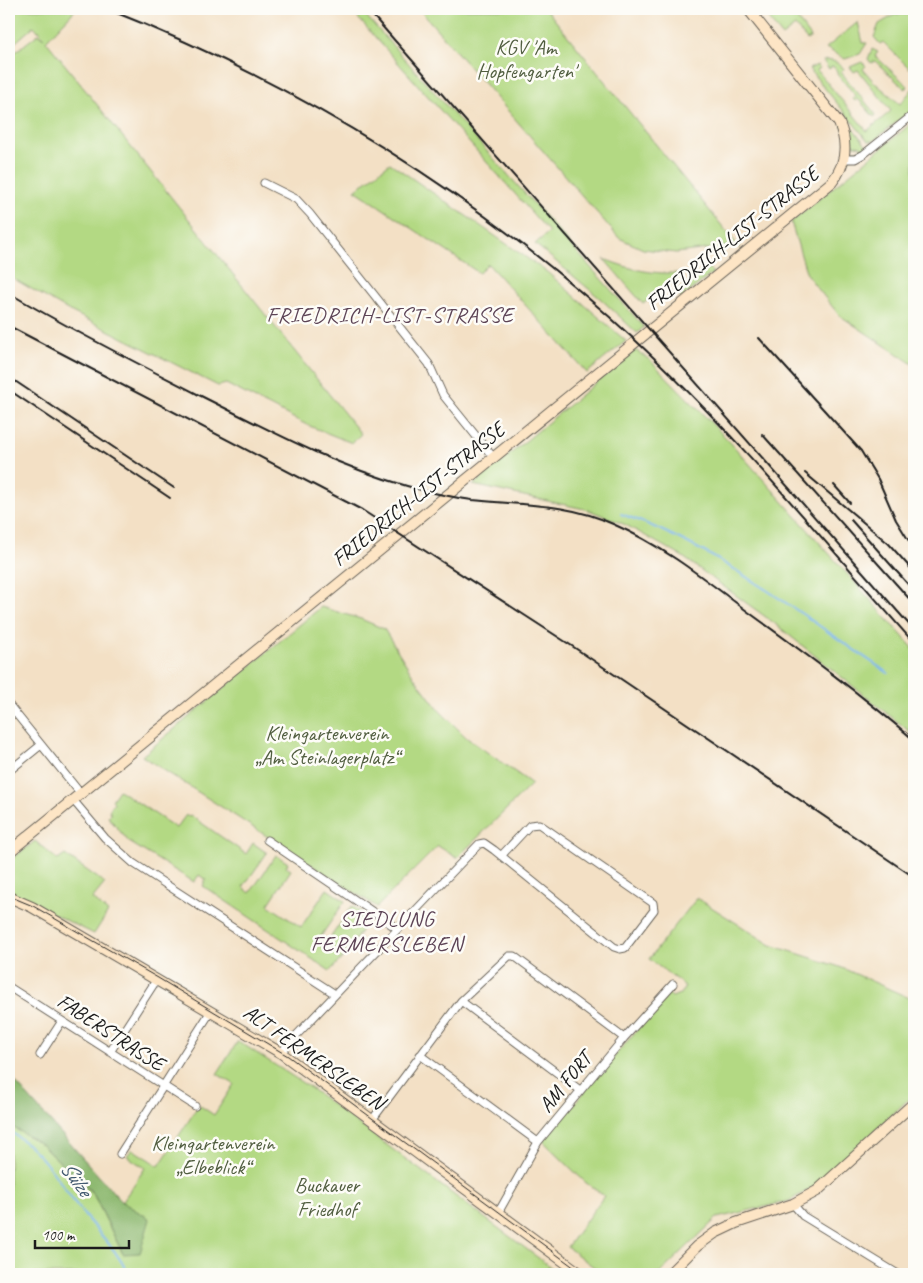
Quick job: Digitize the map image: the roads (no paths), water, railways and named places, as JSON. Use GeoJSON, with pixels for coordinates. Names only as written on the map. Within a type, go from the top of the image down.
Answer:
{"type":"FeatureCollection","features":[{"type":"Feature","properties":{"kind":"street"},"geometry":{"type":"LineString","coordinates":[[763,9],[751,12],[838,120],[844,139],[844,159],[855,159],[864,154],[914,114]]}},
{"type":"Feature","properties":{"kind":"street","name":"FRIEDRICH-LIST-STRASSE"},"geometry":{"type":"LineString","coordinates":[[9,852],[826,188],[837,175],[844,159]]}},
{"type":"Feature","properties":{"kind":"street"},"geometry":{"type":"LineString","coordinates":[[264,182],[296,198],[310,214],[429,364],[443,395],[493,457]]}},
{"type":"Feature","properties":{"kind":"street"},"geometry":{"type":"LineString","coordinates":[[9,705],[41,745],[105,838],[133,864],[335,994]]}},
{"type":"Feature","properties":{"kind":"street"},"geometry":{"type":"LineString","coordinates":[[9,772],[41,745]]}},
{"type":"Feature","properties":{"kind":"street"},"geometry":{"type":"LineString","coordinates":[[282,1053],[335,994],[479,844],[484,844],[494,850],[501,856],[614,947],[625,948],[654,910],[653,903],[539,824],[530,825],[501,856]]}},
{"type":"Feature","properties":{"kind":"street"},"geometry":{"type":"LineString","coordinates":[[267,840],[398,929]]}},
{"type":"Feature","properties":{"kind":"street","name":"ALT FERMERSLEBEN"},"geometry":{"type":"LineString","coordinates":[[9,898],[32,907],[282,1053],[581,1274]]}},
{"type":"Feature","properties":{"kind":"street"},"geometry":{"type":"LineString","coordinates":[[372,1120],[461,1001],[512,955],[624,1038]]}},
{"type":"Feature","properties":{"kind":"street"},"geometry":{"type":"LineString","coordinates":[[110,1052],[156,979]]}},
{"type":"Feature","properties":{"kind":"street","name":"AM FORT"},"geometry":{"type":"LineString","coordinates":[[498,1214],[538,1142],[624,1038],[673,984]]}},
{"type":"Feature","properties":{"kind":"street","name":"FABERSTRASSE"},"geometry":{"type":"LineString","coordinates":[[9,987],[195,1106]]}},
{"type":"Feature","properties":{"kind":"street"},"geometry":{"type":"LineString","coordinates":[[461,1001],[580,1090]]}},
{"type":"Feature","properties":{"kind":"street"},"geometry":{"type":"LineString","coordinates":[[120,1154],[211,1011]]}},
{"type":"Feature","properties":{"kind":"street"},"geometry":{"type":"LineString","coordinates":[[40,1055],[62,1021]]}},
{"type":"Feature","properties":{"kind":"street"},"geometry":{"type":"LineString","coordinates":[[420,1055],[538,1142]]}},
{"type":"Feature","properties":{"kind":"street"},"geometry":{"type":"LineString","coordinates":[[669,1274],[697,1246],[715,1233],[736,1223],[793,1204],[822,1187],[914,1103]]}},
{"type":"Feature","properties":{"kind":"street"},"geometry":{"type":"LineString","coordinates":[[793,1204],[803,1216],[898,1274]]}},
{"type":"Feature","properties":{"kind":"waterway"},"geometry":{"type":"LineString","coordinates":[[621,514],[657,528],[726,564],[888,673]]}},
{"type":"Feature","properties":{"kind":"waterway","name":"Sülze"},"geometry":{"type":"LineString","coordinates":[[9,1131],[43,1159],[85,1216],[114,1251],[128,1274]]}},
{"type":"Feature","properties":{"kind":"tram line"},"geometry":{"type":"LineString","coordinates":[[9,896],[33,906],[288,1056],[583,1274]]}},
{"type":"Feature","properties":{"kind":"railway"},"geometry":{"type":"LineString","coordinates":[[107,9],[179,39],[319,109],[386,149],[451,192],[515,239],[576,288],[672,375],[778,488],[914,643]]}},
{"type":"Feature","properties":{"kind":"railway"},"geometry":{"type":"LineString","coordinates":[[367,9],[914,630]]}},
{"type":"Feature","properties":{"kind":"railway"},"geometry":{"type":"LineString","coordinates":[[9,293],[79,333],[199,395],[275,433],[353,468],[407,486],[447,496],[562,508],[596,517],[632,533],[667,553],[701,577],[834,675],[914,740]]}},
{"type":"Feature","properties":{"kind":"railway"},"geometry":{"type":"LineString","coordinates":[[9,326],[362,510],[572,646],[914,877]]}},
{"type":"Feature","properties":{"kind":"railway"},"geometry":{"type":"LineString","coordinates":[[759,338],[861,451],[878,479],[896,520],[914,549]]}},
{"type":"Feature","properties":{"kind":"railway"},"geometry":{"type":"LineString","coordinates":[[9,377],[174,488]]}},
{"type":"Feature","properties":{"kind":"railway"},"geometry":{"type":"LineString","coordinates":[[9,390],[170,498]]}},
{"type":"Feature","properties":{"kind":"railway"},"geometry":{"type":"LineString","coordinates":[[762,434],[914,604]]}},
{"type":"Feature","properties":{"kind":"railway"},"geometry":{"type":"LineString","coordinates":[[805,473],[889,544],[914,572]]}},
{"type":"Feature","properties":{"kind":"railway"},"geometry":{"type":"LineString","coordinates":[[834,485],[850,503]]}},
{"type":"Feature","properties":{"kind":"railway"},"geometry":{"type":"LineString","coordinates":[[851,520],[914,591]]}},
{"type":"Feature","properties":{"kind":"district","name":"FRIEDRICH-LIST-STRASSE"},"geometry":{"type":"Point","coordinates":[390,314]}},
{"type":"Feature","properties":{"kind":"district","name":"SIEDLUNG FERMERSLEBEN"},"geometry":{"type":"Point","coordinates":[387,930]}},
{"type":"Feature","properties":{"kind":"park label","name":"KGV 'Am Hopfengarten'"},"geometry":{"type":"Point","coordinates":[526,59]}},
{"type":"Feature","properties":{"kind":"park label","name":"Kleingartenverein „Am Steinlagerplatz“"},"geometry":{"type":"Point","coordinates":[327,745]}},
{"type":"Feature","properties":{"kind":"park label","name":"Kleingartenverein „Elbeblick“"},"geometry":{"type":"Point","coordinates":[213,1155]}},
{"type":"Feature","properties":{"kind":"park label","name":"Buckauer Friedhof"},"geometry":{"type":"Point","coordinates":[327,1197]}}]}
